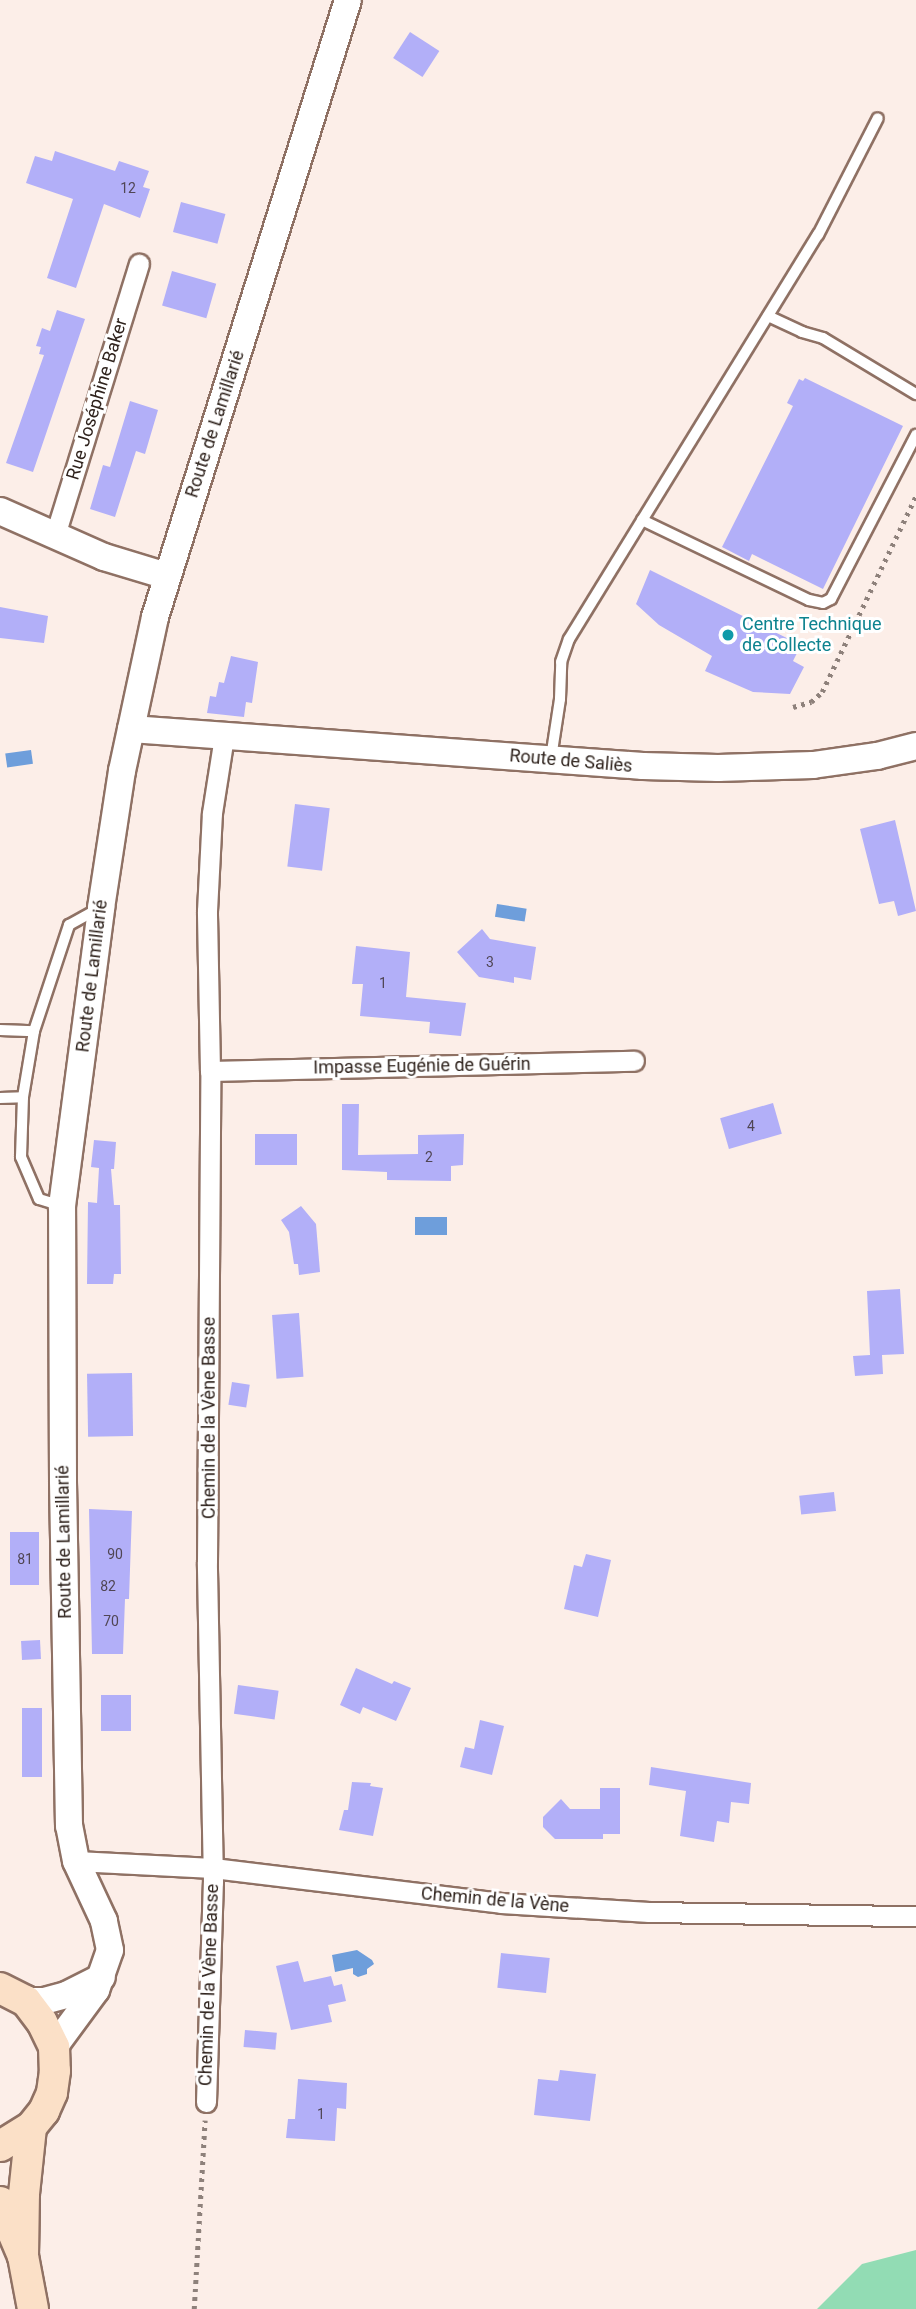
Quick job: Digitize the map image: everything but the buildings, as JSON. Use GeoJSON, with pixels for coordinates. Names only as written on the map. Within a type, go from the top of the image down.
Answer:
{"type":"FeatureCollection","features":[{"type":"Feature","properties":{"kind":"main road","name":"Route de Lamillarié"},"geometry":{"type":"LineString","coordinates":[[54,2047],[89,2001],[108,1964],[109,1935],[76,1861],[69,1826],[62,1206],[101,908],[131,729],[167,576],[348,0]]}},
{"type":"Feature","properties":{"kind":"main road"},"geometry":{"type":"LineString","coordinates":[[0,511],[127,565],[167,576]]}},
{"type":"Feature","properties":{"kind":"main road","name":"Route de Saliès"},"geometry":{"type":"LineString","coordinates":[[131,729],[643,766],[758,767],[825,763],[877,756],[916,746]]}},
{"type":"Feature","properties":{"kind":"main road"},"geometry":{"type":"LineString","coordinates":[[13,1994],[44,2001],[66,1995],[102,1977]]}},
{"type":"Feature","properties":{"kind":"main road"},"geometry":{"type":"LineString","coordinates":[[13,1994],[42,2022],[54,2047],[52,2093],[32,2127],[24,2194],[23,2256],[33,2309]]}},
{"type":"Feature","properties":{"kind":"main road"},"geometry":{"type":"LineString","coordinates":[[0,2146],[32,2127]]}},
{"type":"Feature","properties":{"kind":"main road"},"geometry":{"type":"LineString","coordinates":[[0,2202],[23,2256]]}},
{"type":"Feature","properties":{"kind":"street","name":"Rue Joséphine Baker"},"geometry":{"type":"LineString","coordinates":[[55,535],[139,264]]}},
{"type":"Feature","properties":{"kind":"street","name":"Chemin de la Vène Basse"},"geometry":{"type":"LineString","coordinates":[[206,2102],[213,1868],[207,1562],[210,1071],[207,1012],[209,866],[216,782],[224,736]]}},
{"type":"Feature","properties":{"kind":"street","name":"Impasse Eugénie de Guérin"},"geometry":{"type":"LineString","coordinates":[[210,1071],[634,1061]]}},
{"type":"Feature","properties":{"kind":"street","name":"Chemin de la Vène"},"geometry":{"type":"LineString","coordinates":[[76,1861],[213,1868],[501,1903],[649,1912],[916,1916]]}},
{"type":"Feature","properties":{"kind":"lane"},"geometry":{"type":"LineString","coordinates":[[551,759],[560,699],[561,662],[569,639],[818,235],[878,118]]}},
{"type":"Feature","properties":{"kind":"lane"},"geometry":{"type":"LineString","coordinates":[[768,316],[802,332],[823,338],[916,394]]}},
{"type":"Feature","properties":{"kind":"lane"},"geometry":{"type":"LineString","coordinates":[[642,520],[809,600],[823,603],[831,599],[916,435]]}},
{"type":"Feature","properties":{"kind":"lane"},"geometry":{"type":"LineString","coordinates":[[62,1206],[39,1199],[21,1157],[23,1097],[34,1031],[69,925],[101,908]]}},
{"type":"Feature","properties":{"kind":"lane"},"geometry":{"type":"LineString","coordinates":[[0,1030],[34,1031]]}},
{"type":"Feature","properties":{"kind":"lane"},"geometry":{"type":"LineString","coordinates":[[0,1098],[23,1097]]}},
{"type":"Feature","properties":{"kind":"path"},"geometry":{"type":"LineString","coordinates":[[793,707],[811,702],[822,692],[916,496]]}},
{"type":"Feature","properties":{"kind":"path"},"geometry":{"type":"LineString","coordinates":[[194,2309],[206,2102]]}},
{"type":"Feature","properties":{"kind":"green space"},"geometry":{"type":"Polygon","coordinates":[[[916,2250],[916,2309],[817,2309],[862,2264],[916,2250]]]}},
{"type":"Feature","properties":{"kind":"water"},"geometry":{"type":"Polygon","coordinates":[[[31,750],[33,764],[7,767],[5,754],[31,750]]]}},
{"type":"Feature","properties":{"kind":"water"},"geometry":{"type":"Polygon","coordinates":[[[497,904],[527,909],[525,922],[495,917],[497,904]]]}},
{"type":"Feature","properties":{"kind":"water"},"geometry":{"type":"Polygon","coordinates":[[[415,1217],[447,1217],[447,1235],[415,1235],[415,1217]]]}},
{"type":"Feature","properties":{"kind":"water"},"geometry":{"type":"Polygon","coordinates":[[[357,1950],[374,1964],[367,1969],[367,1974],[358,1977],[353,1974],[353,1968],[335,1972],[332,1955],[357,1950]]]}},
{"type":"Feature","properties":{"kind":"place","name":"Centre Technique de Collecte"},"geometry":{"type":"Point","coordinates":[728,635]}}]}
